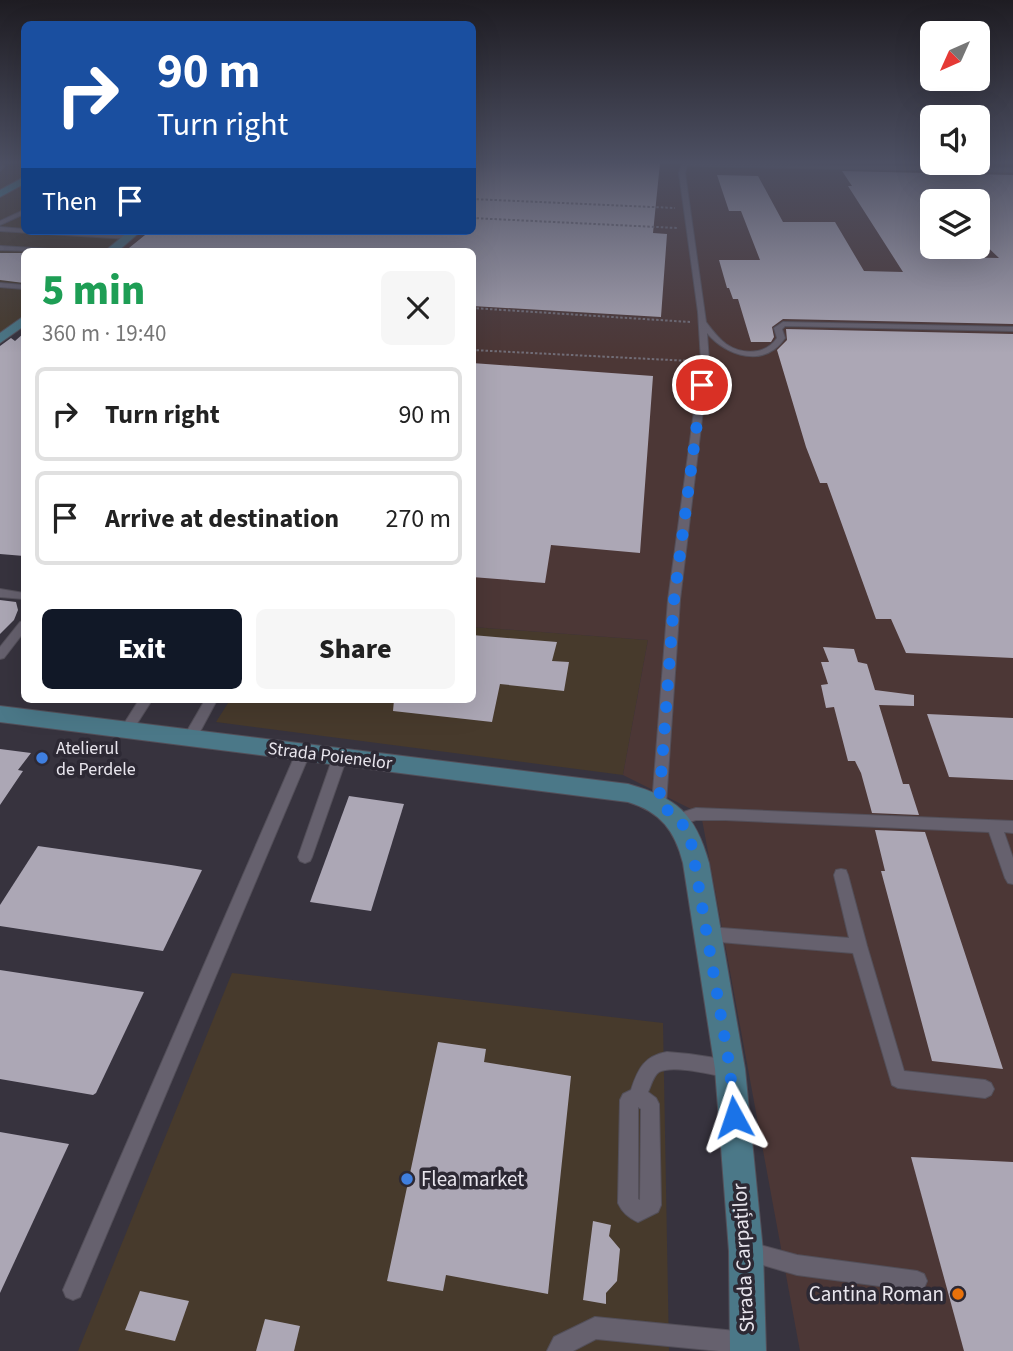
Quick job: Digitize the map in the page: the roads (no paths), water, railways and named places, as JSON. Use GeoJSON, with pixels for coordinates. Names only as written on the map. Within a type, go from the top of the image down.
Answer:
{"type":"FeatureCollection","features":[{"type":"Feature","properties":{"kind":"main road"},"geometry":{"type":"LineString","coordinates":[[115,248],[131,235]]}},
{"type":"Feature","properties":{"kind":"main road"},"geometry":{"type":"LineString","coordinates":[[0,339],[21,322]]}},
{"type":"Feature","properties":{"kind":"main road","name":"Strada Poienelor"},"geometry":{"type":"LineString","coordinates":[[0,714],[628,793],[659,804]]}},
{"type":"Feature","properties":{"kind":"main road"},"geometry":{"type":"LineString","coordinates":[[659,804],[680,819]]}},
{"type":"Feature","properties":{"kind":"main road","name":"Strada Carpaților"},"geometry":{"type":"LineString","coordinates":[[680,819],[691,842],[730,1069],[746,1251],[748,1347]]}},
{"type":"Feature","properties":{"kind":"lane"},"geometry":{"type":"LineString","coordinates":[[659,804],[674,600],[705,361],[703,323],[690,226]]}},
{"type":"Feature","properties":{"kind":"lane"},"geometry":{"type":"LineString","coordinates":[[0,229],[21,231]]}},
{"type":"Feature","properties":{"kind":"lane"},"geometry":{"type":"LineString","coordinates":[[0,248],[21,249]]}},
{"type":"Feature","properties":{"kind":"lane"},"geometry":{"type":"LineString","coordinates":[[0,285],[21,287]]}},
{"type":"Feature","properties":{"kind":"lane"},"geometry":{"type":"LineString","coordinates":[[703,323],[723,346],[750,354],[764,352],[779,344],[781,338],[778,328],[783,324],[1013,329]]}},
{"type":"Feature","properties":{"kind":"lane"},"geometry":{"type":"LineString","coordinates":[[0,593],[21,596]]}},
{"type":"Feature","properties":{"kind":"lane"},"geometry":{"type":"LineString","coordinates":[[0,655],[21,629]]}},
{"type":"Feature","properties":{"kind":"lane"},"geometry":{"type":"LineString","coordinates":[[126,730],[144,703]]}},
{"type":"Feature","properties":{"kind":"lane"},"geometry":{"type":"LineString","coordinates":[[190,738],[209,703]]}},
{"type":"Feature","properties":{"kind":"lane"},"geometry":{"type":"LineString","coordinates":[[73,1290],[303,753]]}},
{"type":"Feature","properties":{"kind":"lane"},"geometry":{"type":"LineString","coordinates":[[305,857],[340,758]]}},
{"type":"Feature","properties":{"kind":"lane"},"geometry":{"type":"LineString","coordinates":[[680,819],[696,814],[724,814],[1013,827]]}},
{"type":"Feature","properties":{"kind":"lane"},"geometry":{"type":"LineString","coordinates":[[994,826],[1013,877]]}},
{"type":"Feature","properties":{"kind":"lane"},"geometry":{"type":"LineString","coordinates":[[841,875],[898,1079],[985,1090]]}},
{"type":"Feature","properties":{"kind":"lane"},"geometry":{"type":"LineString","coordinates":[[708,934],[859,946]]}},
{"type":"Feature","properties":{"kind":"lane"},"geometry":{"type":"LineString","coordinates":[[638,1097],[654,1063],[669,1060],[730,1069]]}},
{"type":"Feature","properties":{"kind":"lane"},"geometry":{"type":"LineString","coordinates":[[638,1097],[650,1104],[651,1205],[638,1212],[628,1203],[629,1100],[638,1097]]}},
{"type":"Feature","properties":{"kind":"lane"},"geometry":{"type":"LineString","coordinates":[[746,1251],[797,1265],[917,1281]]}},
{"type":"Feature","properties":{"kind":"lane"},"geometry":{"type":"LineString","coordinates":[[558,1351],[562,1345],[595,1328],[748,1347]]}},
{"type":"Feature","properties":{"kind":"place","name":"Atelierul de Perdele"},"geometry":{"type":"Point","coordinates":[42,758]}},
{"type":"Feature","properties":{"kind":"place","name":"Flea market"},"geometry":{"type":"Point","coordinates":[407,1179]}},
{"type":"Feature","properties":{"kind":"place","name":"Cantina Roman"},"geometry":{"type":"Point","coordinates":[958,1294]}}]}
